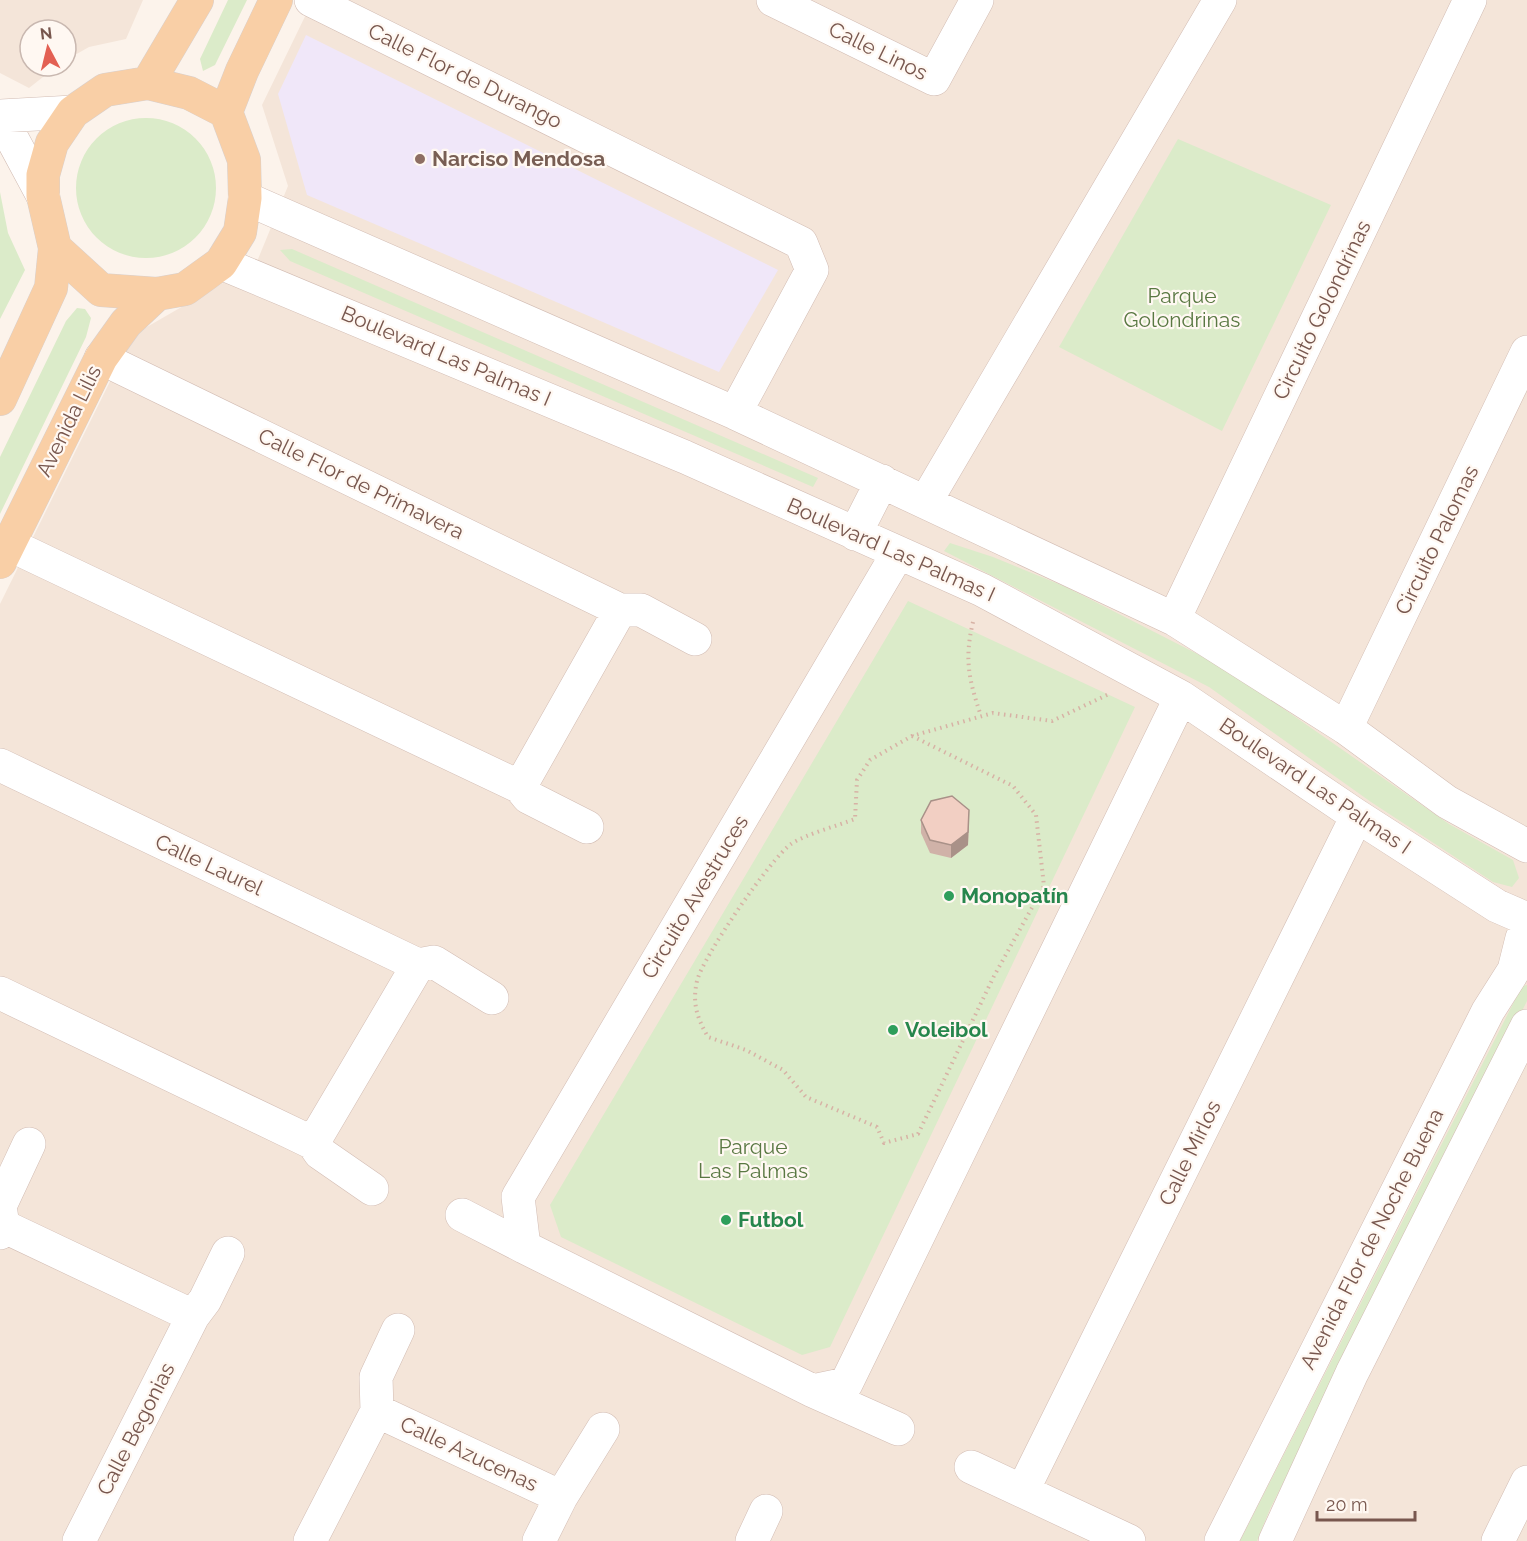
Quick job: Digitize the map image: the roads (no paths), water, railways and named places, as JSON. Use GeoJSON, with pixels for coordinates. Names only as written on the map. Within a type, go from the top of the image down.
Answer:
{"type":"FeatureCollection","features":[{"type":"Feature","properties":{"kind":"main road"},"geometry":{"type":"LineString","coordinates":[[148,83],[196,0]]}},
{"type":"Feature","properties":{"kind":"main road"},"geometry":{"type":"LineString","coordinates":[[226,112],[276,0]]}},
{"type":"Feature","properties":{"kind":"main road"},"geometry":{"type":"LineString","coordinates":[[0,399],[51,288],[55,248],[43,196],[43,174],[52,143],[73,112],[105,90],[148,83],[189,93],[226,112],[244,160],[245,198],[240,232],[221,262],[185,289],[157,294],[101,290],[55,248]]}},
{"type":"Feature","properties":{"kind":"main road","name":"Avenida Lilis"},"geometry":{"type":"LineString","coordinates":[[4,553],[101,358],[126,323],[157,294]]}},
{"type":"Feature","properties":{"kind":"street","name":"Calle Flor de Durango"},"geometry":{"type":"LineString","coordinates":[[311,0],[801,243],[812,270],[735,413]]}},
{"type":"Feature","properties":{"kind":"street","name":"Calle Linos"},"geometry":{"type":"LineString","coordinates":[[773,0],[934,79],[977,0]]}},
{"type":"Feature","properties":{"kind":"street"},"geometry":{"type":"LineString","coordinates":[[926,501],[1220,0]]}},
{"type":"Feature","properties":{"kind":"street","name":"Circuito Golondrinas"},"geometry":{"type":"LineString","coordinates":[[1174,619],[1470,0]]}},
{"type":"Feature","properties":{"kind":"street"},"geometry":{"type":"LineString","coordinates":[[43,196],[0,116],[73,112]]}},
{"type":"Feature","properties":{"kind":"street"},"geometry":{"type":"LineString","coordinates":[[245,198],[735,413],[1174,619],[1346,728],[1448,802],[1524,838]]}},
{"type":"Feature","properties":{"kind":"street","name":"Boulevard Las Palmas I"},"geometry":{"type":"LineString","coordinates":[[221,262],[685,457],[982,590],[1181,697],[1357,816],[1524,924]]}},
{"type":"Feature","properties":{"kind":"street","name":"Circuito Palomas"},"geometry":{"type":"LineString","coordinates":[[1346,728],[1527,352]]}},
{"type":"Feature","properties":{"kind":"street","name":"Calle Flor de Primavera"},"geometry":{"type":"LineString","coordinates":[[101,358],[620,610],[641,610],[695,639]]}},
{"type":"Feature","properties":{"kind":"street"},"geometry":{"type":"LineString","coordinates":[[855,534],[882,481]]}},
{"type":"Feature","properties":{"kind":"street"},"geometry":{"type":"LineString","coordinates":[[4,553],[520,787],[528,797],[587,828]]}},
{"type":"Feature","properties":{"kind":"street","name":"Circuito Avestruces"},"geometry":{"type":"LineString","coordinates":[[524,1247],[518,1197],[898,553]]}},
{"type":"Feature","properties":{"kind":"street"},"geometry":{"type":"LineString","coordinates":[[520,787],[620,610]]}},
{"type":"Feature","properties":{"kind":"street"},"geometry":{"type":"LineString","coordinates":[[813,1391],[846,1384],[1181,697]]}},
{"type":"Feature","properties":{"kind":"street","name":"Calle Laurel"},"geometry":{"type":"LineString","coordinates":[[0,765],[418,965],[434,962],[492,998]]}},
{"type":"Feature","properties":{"kind":"street","name":"Calle Mirlos"},"geometry":{"type":"LineString","coordinates":[[1023,1490],[1357,816]]}},
{"type":"Feature","properties":{"kind":"street","name":"Avenida Flor de Noche Buena"},"geometry":{"type":"LineString","coordinates":[[1221,1541],[1488,1011],[1514,970],[1524,924]]}},
{"type":"Feature","properties":{"kind":"street"},"geometry":{"type":"LineString","coordinates":[[313,1143],[418,965]]}},
{"type":"Feature","properties":{"kind":"street"},"geometry":{"type":"LineString","coordinates":[[0,993],[313,1143],[320,1153],[372,1189]]}},
{"type":"Feature","properties":{"kind":"street","name":"Avenida Flor de Noche Buena"},"geometry":{"type":"LineString","coordinates":[[1275,1541],[1352,1373],[1527,1026]]}},
{"type":"Feature","properties":{"kind":"street"},"geometry":{"type":"LineString","coordinates":[[30,1144],[0,1206],[2,1229],[193,1316]]}},
{"type":"Feature","properties":{"kind":"street"},"geometry":{"type":"LineString","coordinates":[[462,1215],[813,1391],[898,1429]]}},
{"type":"Feature","properties":{"kind":"street","name":"Calle Begonias"},"geometry":{"type":"LineString","coordinates":[[79,1541],[193,1316],[205,1300],[228,1253]]}},
{"type":"Feature","properties":{"kind":"street","name":"Calle Azucenas"},"geometry":{"type":"LineString","coordinates":[[310,1541],[377,1411],[376,1377],[398,1330]]}},
{"type":"Feature","properties":{"kind":"street","name":"Calle Azucenas"},"geometry":{"type":"LineString","coordinates":[[377,1411],[561,1497]]}},
{"type":"Feature","properties":{"kind":"street","name":"Calle Azucenas"},"geometry":{"type":"LineString","coordinates":[[539,1541],[561,1497],[603,1429]]}},
{"type":"Feature","properties":{"kind":"street"},"geometry":{"type":"LineString","coordinates":[[970,1467],[1129,1541]]}},
{"type":"Feature","properties":{"kind":"street"},"geometry":{"type":"LineString","coordinates":[[1498,1541],[1527,1482]]}},
{"type":"Feature","properties":{"kind":"street"},"geometry":{"type":"LineString","coordinates":[[752,1541],[766,1511]]}},
{"type":"Feature","properties":{"kind":"place","name":"Narciso Mendosa"},"geometry":{"type":"Point","coordinates":[420,159]}},
{"type":"Feature","properties":{"kind":"place","name":"Monopatín"},"geometry":{"type":"Point","coordinates":[949,896]}},
{"type":"Feature","properties":{"kind":"place","name":"Voleibol"},"geometry":{"type":"Point","coordinates":[893,1030]}},
{"type":"Feature","properties":{"kind":"place","name":"Futbol"},"geometry":{"type":"Point","coordinates":[726,1220]}},
{"type":"Feature","properties":{"kind":"park label","name":"Parque Golondrinas"},"geometry":{"type":"Point","coordinates":[1182,308]}},
{"type":"Feature","properties":{"kind":"park label","name":"Parque Las Palmas"},"geometry":{"type":"Point","coordinates":[753,1159]}}]}
